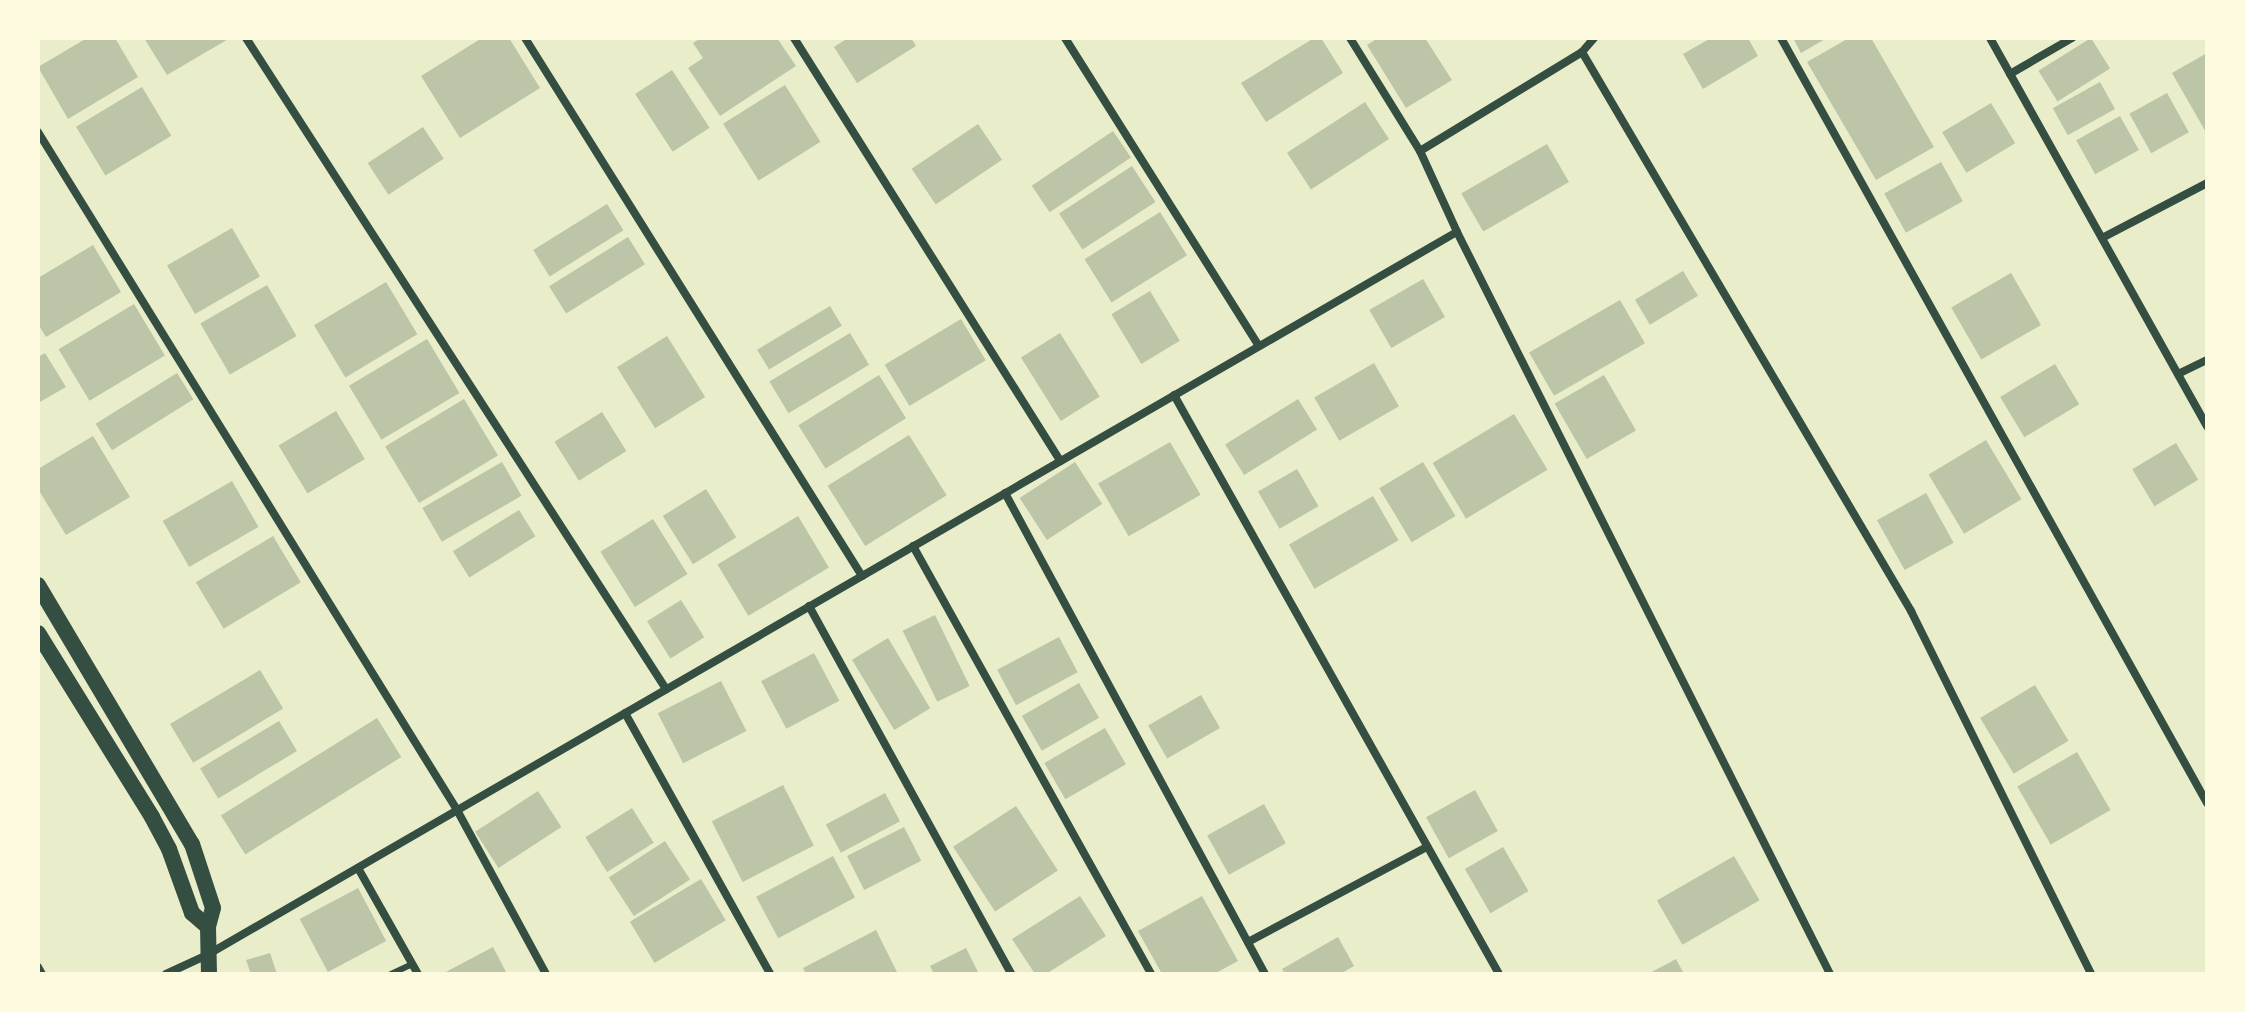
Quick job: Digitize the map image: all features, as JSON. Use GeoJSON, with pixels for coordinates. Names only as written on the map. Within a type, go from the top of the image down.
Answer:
{"type":"FeatureCollection","features":[{"type":"Feature","properties":{"kind":"main road"},"geometry":{"type":"LineString","coordinates":[[38,585],[192,844],[213,908],[208,927],[209,974]]}},
{"type":"Feature","properties":{"kind":"main road"},"geometry":{"type":"LineString","coordinates":[[38,633],[152,817],[169,849],[192,913],[208,927]]}},
{"type":"Feature","properties":{"kind":"street"},"geometry":{"type":"LineString","coordinates":[[246,38],[666,689]]}},
{"type":"Feature","properties":{"kind":"street"},"geometry":{"type":"LineString","coordinates":[[525,38],[862,576]]}},
{"type":"Feature","properties":{"kind":"street"},"geometry":{"type":"LineString","coordinates":[[794,38],[1060,461]]}},
{"type":"Feature","properties":{"kind":"street"},"geometry":{"type":"LineString","coordinates":[[1065,38],[1259,346]]}},
{"type":"Feature","properties":{"kind":"street"},"geometry":{"type":"LineString","coordinates":[[1350,38],[1420,151],[1457,232],[1830,974]]}},
{"type":"Feature","properties":{"kind":"street"},"geometry":{"type":"LineString","coordinates":[[1420,151],[1582,52],[1594,38]]}},
{"type":"Feature","properties":{"kind":"street"},"geometry":{"type":"LineString","coordinates":[[1781,38],[2207,803]]}},
{"type":"Feature","properties":{"kind":"street"},"geometry":{"type":"LineString","coordinates":[[1990,38],[2207,427]]}},
{"type":"Feature","properties":{"kind":"street"},"geometry":{"type":"LineString","coordinates":[[2010,74],[2072,38]]}},
{"type":"Feature","properties":{"kind":"street"},"geometry":{"type":"LineString","coordinates":[[1582,52],[1911,611],[2091,974]]}},
{"type":"Feature","properties":{"kind":"street"},"geometry":{"type":"LineString","coordinates":[[38,132],[457,810],[546,974]]}},
{"type":"Feature","properties":{"kind":"street"},"geometry":{"type":"LineString","coordinates":[[2102,238],[2207,183]]}},
{"type":"Feature","properties":{"kind":"street"},"geometry":{"type":"LineString","coordinates":[[166,974],[207,955],[1457,232]]}},
{"type":"Feature","properties":{"kind":"street"},"geometry":{"type":"LineString","coordinates":[[2178,374],[2207,360]]}},
{"type":"Feature","properties":{"kind":"street"},"geometry":{"type":"LineString","coordinates":[[1174,395],[1499,974]]}},
{"type":"Feature","properties":{"kind":"street"},"geometry":{"type":"LineString","coordinates":[[1005,493],[1265,974]]}},
{"type":"Feature","properties":{"kind":"street"},"geometry":{"type":"LineString","coordinates":[[913,546],[1151,974]]}},
{"type":"Feature","properties":{"kind":"street"},"geometry":{"type":"LineString","coordinates":[[809,606],[1011,974]]}},
{"type":"Feature","properties":{"kind":"street"},"geometry":{"type":"LineString","coordinates":[[625,713],[770,974]]}},
{"type":"Feature","properties":{"kind":"street"},"geometry":{"type":"LineString","coordinates":[[1248,942],[1427,847]]}},
{"type":"Feature","properties":{"kind":"street"},"geometry":{"type":"LineString","coordinates":[[358,868],[418,974]]}},
{"type":"Feature","properties":{"kind":"street"},"geometry":{"type":"LineString","coordinates":[[38,967],[42,974]]}},
{"type":"Feature","properties":{"kind":"lane"},"geometry":{"type":"LineString","coordinates":[[391,974],[412,964]]}},
{"type":"Feature","properties":{"kind":"building"},"geometry":{"type":"Polygon","coordinates":[[[87,38],[115,38],[138,77],[68,119],[38,67],[87,38]]]}},
{"type":"Feature","properties":{"kind":"building"},"geometry":{"type":"Polygon","coordinates":[[[144,38],[230,38],[167,75],[144,38]]]}},
{"type":"Feature","properties":{"kind":"building"},"geometry":{"type":"Polygon","coordinates":[[[482,38],[509,38],[540,88],[460,138],[421,76],[482,38]]]}},
{"type":"Feature","properties":{"kind":"building"},"geometry":{"type":"Polygon","coordinates":[[[701,38],[777,38],[796,66],[720,116],[688,68],[703,58],[693,43],[701,38]]]}},
{"type":"Feature","properties":{"kind":"building"},"geometry":{"type":"Polygon","coordinates":[[[848,38],[911,38],[916,46],[857,83],[834,47],[848,38]]]}},
{"type":"Feature","properties":{"kind":"building"},"geometry":{"type":"Polygon","coordinates":[[[1314,38],[1321,38],[1343,73],[1266,122],[1241,83],[1314,38]]]}},
{"type":"Feature","properties":{"kind":"building"},"geometry":{"type":"Polygon","coordinates":[[[1378,38],[1425,38],[1452,80],[1406,108],[1367,45],[1378,38]]]}},
{"type":"Feature","properties":{"kind":"building"},"geometry":{"type":"Polygon","coordinates":[[[1711,38],[1748,38],[1758,56],[1703,89],[1683,54],[1711,38]]]}},
{"type":"Feature","properties":{"kind":"building"},"geometry":{"type":"Polygon","coordinates":[[[1793,38],[1827,38],[1801,53],[1793,38]]]}},
{"type":"Feature","properties":{"kind":"building"},"geometry":{"type":"Polygon","coordinates":[[[1849,38],[1871,38],[1934,147],[1876,180],[1807,62],[1849,38]]]}},
{"type":"Feature","properties":{"kind":"building"},"geometry":{"type":"Polygon","coordinates":[[[2091,38],[2110,69],[2057,101],[2038,71],[2091,38]]]}},
{"type":"Feature","properties":{"kind":"building"},"geometry":{"type":"Polygon","coordinates":[[[2207,53],[2207,134],[2172,73],[2207,53]]]}},
{"type":"Feature","properties":{"kind":"building"},"geometry":{"type":"Polygon","coordinates":[[[672,70],[710,128],[673,152],[635,94],[672,70]]]}},
{"type":"Feature","properties":{"kind":"building"},"geometry":{"type":"Polygon","coordinates":[[[2100,82],[2115,109],[2068,135],[2053,108],[2100,82]]]}},
{"type":"Feature","properties":{"kind":"building"},"geometry":{"type":"Polygon","coordinates":[[[785,85],[821,142],[759,181],[723,124],[785,85]]]}},
{"type":"Feature","properties":{"kind":"building"},"geometry":{"type":"Polygon","coordinates":[[[142,87],[171,136],[105,176],[76,127],[142,87]]]}},
{"type":"Feature","properties":{"kind":"building"},"geometry":{"type":"Polygon","coordinates":[[[2167,93],[2189,132],[2151,153],[2129,114],[2167,93]]]}},
{"type":"Feature","properties":{"kind":"building"},"geometry":{"type":"Polygon","coordinates":[[[1365,102],[1389,139],[1311,190],[1287,153],[1365,102]]]}},
{"type":"Feature","properties":{"kind":"building"},"geometry":{"type":"Polygon","coordinates":[[[1991,103],[2015,143],[1966,173],[1942,132],[1991,103]]]}},
{"type":"Feature","properties":{"kind":"building"},"geometry":{"type":"Polygon","coordinates":[[[2120,116],[2139,150],[2095,174],[2076,140],[2120,116]]]}},
{"type":"Feature","properties":{"kind":"building"},"geometry":{"type":"Polygon","coordinates":[[[978,124],[1002,160],[936,204],[912,169],[978,124]]]}},
{"type":"Feature","properties":{"kind":"building"},"geometry":{"type":"Polygon","coordinates":[[[423,127],[444,159],[388,195],[368,163],[423,127]]]}},
{"type":"Feature","properties":{"kind":"building"},"geometry":{"type":"Polygon","coordinates":[[[1113,131],[1131,158],[1050,212],[1032,186],[1113,131]]]}},
{"type":"Feature","properties":{"kind":"building"},"geometry":{"type":"Polygon","coordinates":[[[1547,144],[1569,182],[1483,232],[1461,194],[1547,144]]]}},
{"type":"Feature","properties":{"kind":"building"},"geometry":{"type":"Polygon","coordinates":[[[1941,162],[1963,201],[1906,233],[1884,194],[1941,162]]]}},
{"type":"Feature","properties":{"kind":"building"},"geometry":{"type":"Polygon","coordinates":[[[1132,166],[1155,202],[1082,249],[1059,213],[1132,166]]]}},
{"type":"Feature","properties":{"kind":"building"},"geometry":{"type":"Polygon","coordinates":[[[607,204],[623,230],[550,276],[533,250],[607,204]]]}},
{"type":"Feature","properties":{"kind":"building"},"geometry":{"type":"Polygon","coordinates":[[[1160,212],[1187,255],[1112,302],[1085,259],[1160,212]]]}},
{"type":"Feature","properties":{"kind":"building"},"geometry":{"type":"Polygon","coordinates":[[[232,228],[260,276],[195,314],[167,266],[232,228]]]}},
{"type":"Feature","properties":{"kind":"building"},"geometry":{"type":"Polygon","coordinates":[[[628,237],[645,264],[566,313],[549,286],[628,237]]]}},
{"type":"Feature","properties":{"kind":"building"},"geometry":{"type":"Polygon","coordinates":[[[93,245],[121,292],[46,337],[38,324],[38,278],[93,245]]]}},
{"type":"Feature","properties":{"kind":"building"},"geometry":{"type":"Polygon","coordinates":[[[1683,271],[1698,296],[1650,325],[1635,300],[1683,271]]]}},
{"type":"Feature","properties":{"kind":"building"},"geometry":{"type":"Polygon","coordinates":[[[2011,273],[2041,325],[1981,359],[1951,308],[2011,273]]]}},
{"type":"Feature","properties":{"kind":"building"},"geometry":{"type":"Polygon","coordinates":[[[1423,279],[1445,317],[1391,348],[1369,310],[1423,279]]]}},
{"type":"Feature","properties":{"kind":"building"},"geometry":{"type":"Polygon","coordinates":[[[386,282],[417,334],[345,378],[314,325],[386,282]]]}},
{"type":"Feature","properties":{"kind":"building"},"geometry":{"type":"Polygon","coordinates":[[[267,285],[296,336],[230,375],[200,324],[267,285]]]}},
{"type":"Feature","properties":{"kind":"building"},"geometry":{"type":"Polygon","coordinates":[[[1150,291],[1180,341],[1141,364],[1111,314],[1150,291]]]}},
{"type":"Feature","properties":{"kind":"building"},"geometry":{"type":"Polygon","coordinates":[[[1620,300],[1645,343],[1554,396],[1529,352],[1620,300]]]}},
{"type":"Feature","properties":{"kind":"building"},"geometry":{"type":"Polygon","coordinates":[[[134,304],[165,355],[89,401],[59,349],[134,304]]]}},
{"type":"Feature","properties":{"kind":"building"},"geometry":{"type":"Polygon","coordinates":[[[830,306],[842,326],[769,369],[757,350],[830,306]]]}},
{"type":"Feature","properties":{"kind":"building"},"geometry":{"type":"Polygon","coordinates":[[[961,319],[986,360],[909,406],[885,365],[961,319]]]}},
{"type":"Feature","properties":{"kind":"building"},"geometry":{"type":"Polygon","coordinates":[[[850,333],[869,365],[788,413],[769,381],[850,333]]]}},
{"type":"Feature","properties":{"kind":"building"},"geometry":{"type":"Polygon","coordinates":[[[1060,333],[1100,397],[1061,421],[1021,357],[1060,333]]]}},
{"type":"Feature","properties":{"kind":"building"},"geometry":{"type":"Polygon","coordinates":[[[667,336],[705,397],[655,428],[617,367],[667,336]]]}},
{"type":"Feature","properties":{"kind":"building"},"geometry":{"type":"Polygon","coordinates":[[[427,339],[459,393],[381,440],[349,386],[427,339]]]}},
{"type":"Feature","properties":{"kind":"building"},"geometry":{"type":"Polygon","coordinates":[[[45,353],[66,387],[38,403],[38,357],[45,353]]]}},
{"type":"Feature","properties":{"kind":"building"},"geometry":{"type":"Polygon","coordinates":[[[1374,363],[1399,406],[1339,441],[1314,398],[1374,363]]]}},
{"type":"Feature","properties":{"kind":"building"},"geometry":{"type":"Polygon","coordinates":[[[2055,364],[2079,404],[2024,437],[2000,397],[2055,364]]]}},
{"type":"Feature","properties":{"kind":"building"},"geometry":{"type":"Polygon","coordinates":[[[177,373],[193,399],[112,450],[96,424],[177,373]]]}},
{"type":"Feature","properties":{"kind":"building"},"geometry":{"type":"Polygon","coordinates":[[[879,375],[906,418],[825,469],[798,425],[879,375]]]}},
{"type":"Feature","properties":{"kind":"building"},"geometry":{"type":"Polygon","coordinates":[[[1604,375],[1636,430],[1587,459],[1555,404],[1604,375]]]}},
{"type":"Feature","properties":{"kind":"building"},"geometry":{"type":"Polygon","coordinates":[[[464,399],[498,456],[419,503],[385,446],[464,399]]]}},
{"type":"Feature","properties":{"kind":"building"},"geometry":{"type":"Polygon","coordinates":[[[1298,399],[1317,430],[1244,475],[1225,445],[1298,399]]]}},
{"type":"Feature","properties":{"kind":"building"},"geometry":{"type":"Polygon","coordinates":[[[336,411],[365,459],[307,494],[279,446],[336,411]]]}},
{"type":"Feature","properties":{"kind":"building"},"geometry":{"type":"Polygon","coordinates":[[[602,412],[626,451],[579,481],[555,442],[602,412]]]}},
{"type":"Feature","properties":{"kind":"building"},"geometry":{"type":"Polygon","coordinates":[[[1514,414],[1547,470],[1466,519],[1433,463],[1514,414]]]}},
{"type":"Feature","properties":{"kind":"building"},"geometry":{"type":"Polygon","coordinates":[[[909,435],[947,495],[865,546],[828,486],[909,435]]]}},
{"type":"Feature","properties":{"kind":"building"},"geometry":{"type":"Polygon","coordinates":[[[93,436],[130,497],[66,535],[38,489],[38,469],[93,436]]]}},
{"type":"Feature","properties":{"kind":"building"},"geometry":{"type":"Polygon","coordinates":[[[1986,440],[2022,499],[1964,534],[1929,475],[1986,440]]]}},
{"type":"Feature","properties":{"kind":"building"},"geometry":{"type":"Polygon","coordinates":[[[1170,442],[1200,495],[1129,536],[1098,484],[1170,442]]]}},
{"type":"Feature","properties":{"kind":"building"},"geometry":{"type":"Polygon","coordinates":[[[2176,443],[2198,480],[2154,506],[2132,469],[2176,443]]]}},
{"type":"Feature","properties":{"kind":"building"},"geometry":{"type":"Polygon","coordinates":[[[502,462],[522,496],[442,542],[422,508],[502,462]]]}},
{"type":"Feature","properties":{"kind":"building"},"geometry":{"type":"Polygon","coordinates":[[[1075,462],[1102,504],[1047,540],[1020,498],[1075,462]]]}},
{"type":"Feature","properties":{"kind":"building"},"geometry":{"type":"Polygon","coordinates":[[[1423,462],[1455,516],[1412,542],[1379,488],[1423,462]]]}},
{"type":"Feature","properties":{"kind":"building"},"geometry":{"type":"Polygon","coordinates":[[[1297,469],[1318,506],[1280,529],[1258,492],[1297,469]]]}},
{"type":"Feature","properties":{"kind":"building"},"geometry":{"type":"Polygon","coordinates":[[[232,481],[258,527],[189,567],[163,521],[232,481]]]}},
{"type":"Feature","properties":{"kind":"building"},"geometry":{"type":"Polygon","coordinates":[[[706,489],[736,537],[693,564],[663,516],[706,489]]]}},
{"type":"Feature","properties":{"kind":"building"},"geometry":{"type":"Polygon","coordinates":[[[1926,493],[1954,543],[1905,570],[1877,520],[1926,493]]]}},
{"type":"Feature","properties":{"kind":"building"},"geometry":{"type":"Polygon","coordinates":[[[1373,496],[1398,540],[1314,589],[1289,544],[1373,496]]]}},
{"type":"Feature","properties":{"kind":"building"},"geometry":{"type":"Polygon","coordinates":[[[519,510],[535,536],[469,578],[453,551],[519,510]]]}},
{"type":"Feature","properties":{"kind":"building"},"geometry":{"type":"Polygon","coordinates":[[[798,516],[829,567],[748,616],[717,564],[798,516]]]}},
{"type":"Feature","properties":{"kind":"building"},"geometry":{"type":"Polygon","coordinates":[[[653,519],[687,574],[635,607],[600,552],[653,519]]]}},
{"type":"Feature","properties":{"kind":"building"},"geometry":{"type":"Polygon","coordinates":[[[273,536],[301,582],[224,629],[196,582],[273,536]]]}},
{"type":"Feature","properties":{"kind":"building"},"geometry":{"type":"Polygon","coordinates":[[[681,600],[704,637],[670,659],[647,621],[681,600]]]}},
{"type":"Feature","properties":{"kind":"building"},"geometry":{"type":"Polygon","coordinates":[[[935,615],[970,686],[937,702],[903,631],[935,615]]]}},
{"type":"Feature","properties":{"kind":"building"},"geometry":{"type":"Polygon","coordinates":[[[1059,637],[1078,672],[1016,705],[997,670],[1059,637]]]}},
{"type":"Feature","properties":{"kind":"building"},"geometry":{"type":"Polygon","coordinates":[[[888,638],[930,708],[894,730],[852,660],[888,638]]]}},
{"type":"Feature","properties":{"kind":"building"},"geometry":{"type":"Polygon","coordinates":[[[814,653],[839,701],[786,729],[761,681],[814,653]]]}},
{"type":"Feature","properties":{"kind":"building"},"geometry":{"type":"Polygon","coordinates":[[[260,670],[283,709],[193,763],[170,724],[260,670]]]}},
{"type":"Feature","properties":{"kind":"building"},"geometry":{"type":"Polygon","coordinates":[[[721,681],[746,731],[683,763],[658,713],[721,681]]]}},
{"type":"Feature","properties":{"kind":"building"},"geometry":{"type":"Polygon","coordinates":[[[1079,683],[1099,718],[1042,751],[1022,716],[1079,683]]]}},
{"type":"Feature","properties":{"kind":"building"},"geometry":{"type":"Polygon","coordinates":[[[2035,685],[2068,741],[2014,774],[1980,718],[2035,685]]]}},
{"type":"Feature","properties":{"kind":"building"},"geometry":{"type":"Polygon","coordinates":[[[1201,695],[1220,728],[1167,758],[1148,726],[1201,695]]]}},
{"type":"Feature","properties":{"kind":"building"},"geometry":{"type":"Polygon","coordinates":[[[377,718],[401,757],[245,855],[221,816],[377,718]]]}},
{"type":"Feature","properties":{"kind":"building"},"geometry":{"type":"Polygon","coordinates":[[[279,721],[297,751],[218,798],[200,768],[279,721]]]}},
{"type":"Feature","properties":{"kind":"building"},"geometry":{"type":"Polygon","coordinates":[[[1105,728],[1126,764],[1065,799],[1044,763],[1105,728]]]}},
{"type":"Feature","properties":{"kind":"building"},"geometry":{"type":"Polygon","coordinates":[[[2077,752],[2110,810],[2051,845],[2017,786],[2077,752]]]}},
{"type":"Feature","properties":{"kind":"building"},"geometry":{"type":"Polygon","coordinates":[[[783,785],[814,846],[743,882],[712,821],[783,785]]]}},
{"type":"Feature","properties":{"kind":"building"},"geometry":{"type":"Polygon","coordinates":[[[1475,790],[1498,831],[1449,858],[1426,817],[1475,790]]]}},
{"type":"Feature","properties":{"kind":"building"},"geometry":{"type":"Polygon","coordinates":[[[538,791],[561,827],[499,868],[475,832],[538,791]]]}},
{"type":"Feature","properties":{"kind":"building"},"geometry":{"type":"Polygon","coordinates":[[[885,793],[900,821],[841,853],[826,824],[885,793]]]}},
{"type":"Feature","properties":{"kind":"building"},"geometry":{"type":"Polygon","coordinates":[[[1264,804],[1286,843],[1229,875],[1207,836],[1264,804]]]}},
{"type":"Feature","properties":{"kind":"building"},"geometry":{"type":"Polygon","coordinates":[[[1016,806],[1058,871],[995,911],[953,847],[1016,806]]]}},
{"type":"Feature","properties":{"kind":"building"},"geometry":{"type":"Polygon","coordinates":[[[632,808],[654,843],[607,872],[585,837],[632,808]]]}},
{"type":"Feature","properties":{"kind":"building"},"geometry":{"type":"Polygon","coordinates":[[[904,827],[921,861],[864,890],[847,856],[904,827]]]}},
{"type":"Feature","properties":{"kind":"building"},"geometry":{"type":"Polygon","coordinates":[[[665,841],[690,880],[634,916],[609,877],[665,841]]]}},
{"type":"Feature","properties":{"kind":"building"},"geometry":{"type":"Polygon","coordinates":[[[1503,847],[1528,891],[1490,913],[1465,869],[1503,847]]]}},
{"type":"Feature","properties":{"kind":"building"},"geometry":{"type":"Polygon","coordinates":[[[833,856],[855,897],[778,938],[756,897],[833,856]]]}},
{"type":"Feature","properties":{"kind":"building"},"geometry":{"type":"Polygon","coordinates":[[[1734,856],[1760,900],[1682,945],[1657,900],[1734,856]]]}},
{"type":"Feature","properties":{"kind":"building"},"geometry":{"type":"Polygon","coordinates":[[[701,879],[726,920],[655,963],[630,922],[701,879]]]}},
{"type":"Feature","properties":{"kind":"building"},"geometry":{"type":"Polygon","coordinates":[[[358,888],[386,941],[328,972],[300,919],[358,888]]]}},
{"type":"Feature","properties":{"kind":"building"},"geometry":{"type":"Polygon","coordinates":[[[1080,896],[1106,936],[1046,974],[1035,974],[1012,939],[1080,896]]]}},
{"type":"Feature","properties":{"kind":"building"},"geometry":{"type":"Polygon","coordinates":[[[1202,896],[1238,961],[1214,974],[1162,974],[1138,931],[1202,896]]]}},
{"type":"Feature","properties":{"kind":"building"},"geometry":{"type":"Polygon","coordinates":[[[876,930],[898,974],[806,974],[803,968],[876,930]]]}},
{"type":"Feature","properties":{"kind":"building"},"geometry":{"type":"Polygon","coordinates":[[[1338,937],[1354,966],[1340,974],[1285,974],[1282,969],[1338,937]]]}},
{"type":"Feature","properties":{"kind":"building"},"geometry":{"type":"Polygon","coordinates":[[[493,947],[507,974],[442,974],[493,947]]]}},
{"type":"Feature","properties":{"kind":"building"},"geometry":{"type":"Polygon","coordinates":[[[966,948],[979,974],[934,974],[930,966],[966,948]]]}},
{"type":"Feature","properties":{"kind":"building"},"geometry":{"type":"Polygon","coordinates":[[[270,953],[277,974],[251,974],[246,960],[270,953]]]}},
{"type":"Feature","properties":{"kind":"building"},"geometry":{"type":"Polygon","coordinates":[[[1676,959],[1684,974],[1648,974],[1676,959]]]}}]}
